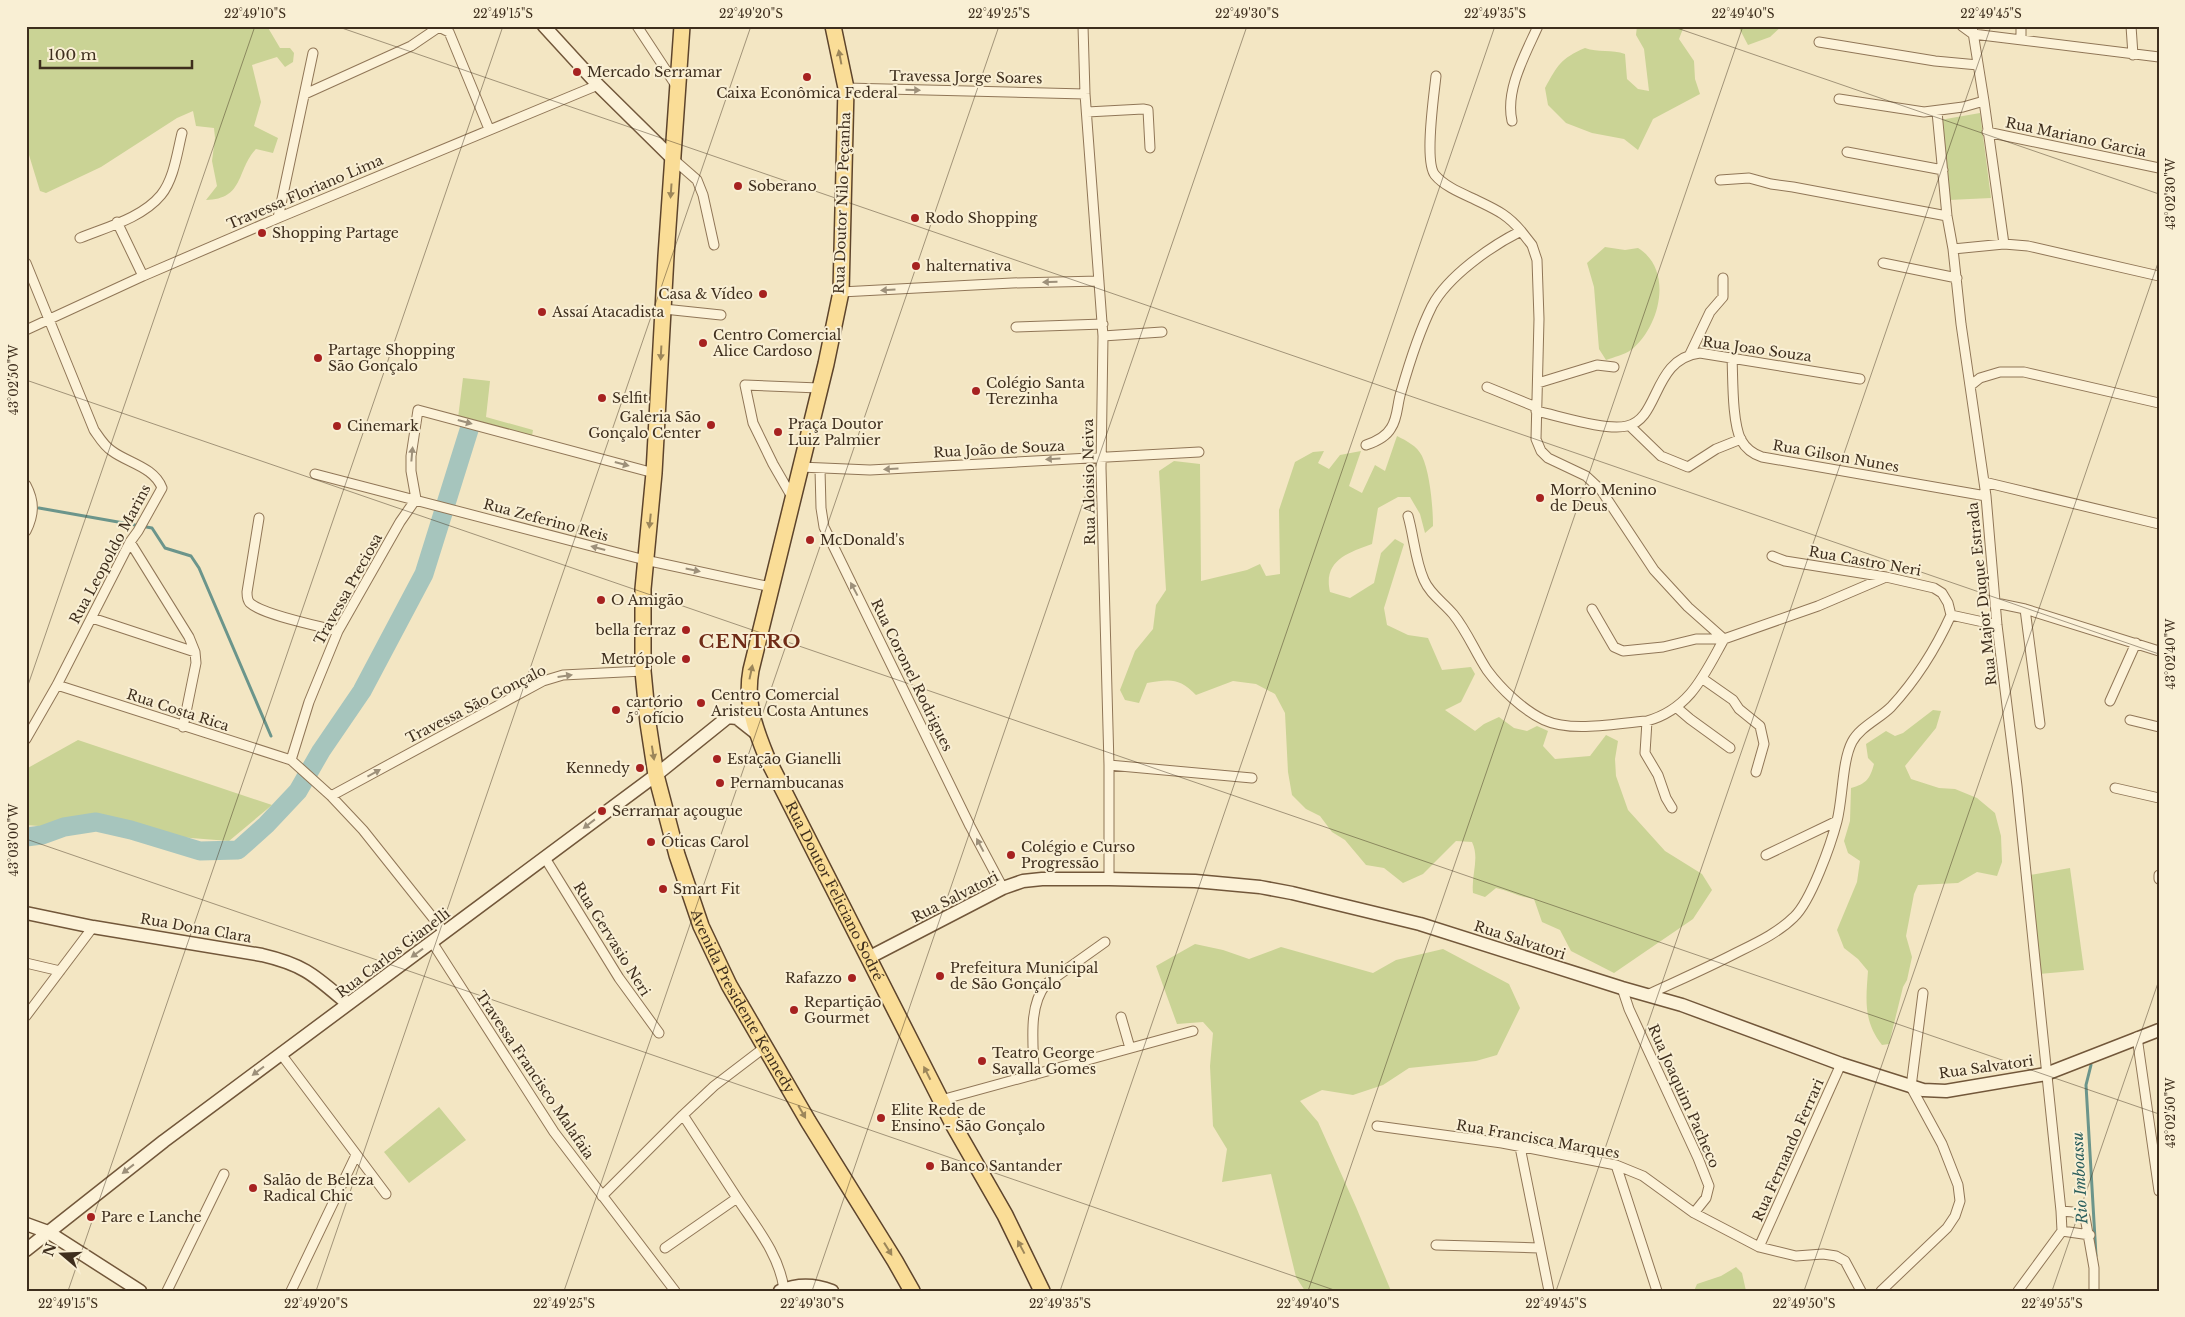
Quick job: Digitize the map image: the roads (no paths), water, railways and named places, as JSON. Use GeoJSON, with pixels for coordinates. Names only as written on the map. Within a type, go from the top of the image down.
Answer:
{"type":"FeatureCollection","features":[{"type":"Feature","properties":{"kind":"main road"},"geometry":{"type":"LineString","coordinates":[[544,26],[598,86],[673,159]]}},
{"type":"Feature","properties":{"kind":"main road","name":"Avenida Presidente Kennedy"},"geometry":{"type":"LineString","coordinates":[[682,26],[654,473],[645,560],[642,627],[643,672],[656,775],[677,855],[701,926],[729,985],[808,1121],[912,1291]]}},
{"type":"Feature","properties":{"kind":"main road","name":"Rua Doutor Nilo Peçanha"},"geometry":{"type":"LineString","coordinates":[[800,467],[841,292],[846,88],[834,26]]}},
{"type":"Feature","properties":{"kind":"main road","name":"Rua Doutor Feliciano Sodré"},"geometry":{"type":"LineString","coordinates":[[800,467],[749,682],[748,697],[756,733],[868,958],[941,1100],[1020,1245],[1042,1291]]}},
{"type":"Feature","properties":{"kind":"main road","name":"Rua Carlos Gianelli"},"geometry":{"type":"LineString","coordinates":[[26,1250],[164,1141],[656,775],[728,717],[737,718],[756,733]]}},
{"type":"Feature","properties":{"kind":"main road","name":"Rua Salvatori"},"geometry":{"type":"LineString","coordinates":[[868,958],[1003,888],[1022,881],[1109,878],[1195,881],[1260,887],[1292,893],[1420,924],[1622,988],[1682,1004],[1841,1064],[1923,1090],[1946,1091],[2046,1074],[2159,1030]]}},
{"type":"Feature","properties":{"kind":"main road","name":"Rua Dona Clara"},"geometry":{"type":"LineString","coordinates":[[26,912],[94,927],[262,955],[287,961],[311,973],[348,1004]]}},
{"type":"Feature","properties":{"kind":"main road"},"geometry":{"type":"LineString","coordinates":[[26,1224],[48,1232],[140,1291]]}},
{"type":"Feature","properties":{"kind":"main road"},"geometry":{"type":"LineString","coordinates":[[782,1290],[800,1285],[815,1286],[832,1291]]}},
{"type":"Feature","properties":{"kind":"street"},"geometry":{"type":"LineString","coordinates":[[637,26],[679,90]]}},
{"type":"Feature","properties":{"kind":"street","name":"Rua Aloisio Neiva"},"geometry":{"type":"LineString","coordinates":[[1083,26],[1085,94],[1103,324],[1102,457],[1109,765],[1109,878]]}},
{"type":"Feature","properties":{"kind":"street"},"geometry":{"type":"LineString","coordinates":[[1512,121],[1509,103],[1538,26]]}},
{"type":"Feature","properties":{"kind":"street"},"geometry":{"type":"LineString","coordinates":[[1962,26],[1972,30],[2020,39],[2159,57]]}},
{"type":"Feature","properties":{"kind":"street"},"geometry":{"type":"LineString","coordinates":[[2020,39],[2021,26]]}},
{"type":"Feature","properties":{"kind":"street"},"geometry":{"type":"LineString","coordinates":[[2131,26],[2133,55]]}},
{"type":"Feature","properties":{"kind":"street"},"geometry":{"type":"LineString","coordinates":[[305,94],[411,46],[438,27],[449,32],[489,129]]}},
{"type":"Feature","properties":{"kind":"street"},"geometry":{"type":"LineString","coordinates":[[1972,30],[2004,244]]}},
{"type":"Feature","properties":{"kind":"street"},"geometry":{"type":"LineString","coordinates":[[1819,42],[1935,61],[1978,65]]}},
{"type":"Feature","properties":{"kind":"street"},"geometry":{"type":"LineString","coordinates":[[278,218],[313,53]]}},
{"type":"Feature","properties":{"kind":"street"},"geometry":{"type":"LineString","coordinates":[[1436,76],[1429,154],[1431,168],[1435,175],[1446,184],[1498,210],[1511,219],[1532,245],[1537,260],[1539,319],[1536,439],[1541,451],[1548,458],[1586,476],[1601,490],[1654,570],[1688,607],[1724,639]]}},
{"type":"Feature","properties":{"kind":"street","name":"Travessa Floriano Lima"},"geometry":{"type":"LineString","coordinates":[[26,330],[143,276],[278,218],[489,129],[598,86]]}},
{"type":"Feature","properties":{"kind":"street","name":"Travessa Jorge Soares"},"geometry":{"type":"LineString","coordinates":[[846,88],[1085,94]]}},
{"type":"Feature","properties":{"kind":"street"},"geometry":{"type":"LineString","coordinates":[[1839,99],[1916,111],[1936,112],[1984,101]]}},
{"type":"Feature","properties":{"kind":"street"},"geometry":{"type":"LineString","coordinates":[[1087,112],[1148,110],[1150,148]]}},
{"type":"Feature","properties":{"kind":"street","name":"Rua Major Duque Estrada"},"geometry":{"type":"LineString","coordinates":[[1936,112],[1947,216],[1986,496],[2062,1230]]}},
{"type":"Feature","properties":{"kind":"street","name":"Rua Mariano Garcia"},"geometry":{"type":"LineString","coordinates":[[1987,132],[2159,168]]}},
{"type":"Feature","properties":{"kind":"street"},"geometry":{"type":"LineString","coordinates":[[80,238],[144,211],[162,194],[173,170],[182,133]]}},
{"type":"Feature","properties":{"kind":"street"},"geometry":{"type":"LineString","coordinates":[[1847,152],[1943,170]]}},
{"type":"Feature","properties":{"kind":"street"},"geometry":{"type":"LineString","coordinates":[[673,159],[696,180],[703,195],[714,245]]}},
{"type":"Feature","properties":{"kind":"street"},"geometry":{"type":"LineString","coordinates":[[1720,180],[1749,178],[1771,184],[1947,216]]}},
{"type":"Feature","properties":{"kind":"street"},"geometry":{"type":"LineString","coordinates":[[118,222],[143,276]]}},
{"type":"Feature","properties":{"kind":"street"},"geometry":{"type":"LineString","coordinates":[[1366,445],[1375,442],[1391,429],[1400,393],[1418,342],[1433,305],[1448,284],[1466,268],[1521,231]]}},
{"type":"Feature","properties":{"kind":"street"},"geometry":{"type":"LineString","coordinates":[[1953,249],[1980,248],[2004,244],[2028,246],[2159,276]]}},
{"type":"Feature","properties":{"kind":"street"},"geometry":{"type":"LineString","coordinates":[[26,263],[51,320]]}},
{"type":"Feature","properties":{"kind":"street"},"geometry":{"type":"LineString","coordinates":[[1882,263],[1957,278]]}},
{"type":"Feature","properties":{"kind":"street"},"geometry":{"type":"LineString","coordinates":[[1690,354],[1710,312],[1716,307],[1723,296],[1723,278]]}},
{"type":"Feature","properties":{"kind":"street"},"geometry":{"type":"LineString","coordinates":[[841,292],[1012,283],[1099,281]]}},
{"type":"Feature","properties":{"kind":"street"},"geometry":{"type":"LineString","coordinates":[[664,309],[721,315]]}},
{"type":"Feature","properties":{"kind":"street","name":"Rua Leopoldo Marins"},"geometry":{"type":"LineString","coordinates":[[26,739],[57,685],[130,542],[162,488],[159,480],[145,469],[111,451],[102,443],[94,430],[51,320]]}},
{"type":"Feature","properties":{"kind":"street"},"geometry":{"type":"LineString","coordinates":[[1016,327],[1103,324]]}},
{"type":"Feature","properties":{"kind":"street"},"geometry":{"type":"LineString","coordinates":[[1103,336],[1162,332]]}},
{"type":"Feature","properties":{"kind":"street","name":"Rua Joao Souza"},"geometry":{"type":"LineString","coordinates":[[1630,426],[1642,416],[1666,373],[1679,360],[1690,354],[1700,353],[1732,357],[1860,379]]}},
{"type":"Feature","properties":{"kind":"street"},"geometry":{"type":"LineString","coordinates":[[1486,387],[1536,409],[1601,425],[1630,426],[1661,456],[1688,467],[1716,449],[1741,440],[1737,428],[1732,357]]}},
{"type":"Feature","properties":{"kind":"street"},"geometry":{"type":"LineString","coordinates":[[1538,383],[1597,365],[1614,366]]}},
{"type":"Feature","properties":{"kind":"street"},"geometry":{"type":"LineString","coordinates":[[1970,386],[1980,378],[2000,372],[2024,372],[2159,403]]}},
{"type":"Feature","properties":{"kind":"street"},"geometry":{"type":"LineString","coordinates":[[792,497],[753,423],[745,385],[819,388]]}},
{"type":"Feature","properties":{"kind":"street"},"geometry":{"type":"LineString","coordinates":[[416,499],[411,471],[411,456],[418,410],[654,473]]}},
{"type":"Feature","properties":{"kind":"street","name":"Rua Gilson Nunes"},"geometry":{"type":"LineString","coordinates":[[1741,440],[1752,454],[1762,457],[1986,496]]}},
{"type":"Feature","properties":{"kind":"street","name":"Rua João de Souza"},"geometry":{"type":"LineString","coordinates":[[800,467],[870,470],[1199,452]]}},
{"type":"Feature","properties":{"kind":"street","name":"Rua Coronel Rodrigues"},"geometry":{"type":"LineString","coordinates":[[820,469],[821,508],[824,528],[970,826],[1003,888]]}},
{"type":"Feature","properties":{"kind":"street","name":"Rua Zeferino Reis"},"geometry":{"type":"LineString","coordinates":[[315,474],[370,490],[378,488],[436,506],[645,560],[771,587]]}},
{"type":"Feature","properties":{"kind":"street"},"geometry":{"type":"LineString","coordinates":[[1984,482],[2159,524]]}},
{"type":"Feature","properties":{"kind":"street"},"geometry":{"type":"LineString","coordinates":[[26,485],[33,502],[33,512],[26,531]]}},
{"type":"Feature","properties":{"kind":"street","name":"Travessa Preciosa"},"geometry":{"type":"LineString","coordinates":[[294,762],[309,702],[338,631],[400,522],[416,499]]}},
{"type":"Feature","properties":{"kind":"street"},"geometry":{"type":"LineString","coordinates":[[1408,516],[1419,568],[1429,589],[1452,614],[1487,670],[1502,687],[1523,706],[1545,720],[1564,725],[1647,721],[1659,718],[1676,706],[1703,679],[1724,639]]}},
{"type":"Feature","properties":{"kind":"street"},"geometry":{"type":"LineString","coordinates":[[259,518],[247,592],[248,600],[251,604],[273,614],[338,631]]}},
{"type":"Feature","properties":{"kind":"street"},"geometry":{"type":"LineString","coordinates":[[130,542],[189,637],[195,652],[196,663],[183,727]]}},
{"type":"Feature","properties":{"kind":"street","name":"Rua Castro Neri"},"geometry":{"type":"LineString","coordinates":[[1772,556],[1785,561],[1886,577],[1934,588],[1942,593],[1948,603],[1950,615]]}},
{"type":"Feature","properties":{"kind":"street"},"geometry":{"type":"LineString","coordinates":[[1592,609],[1614,647],[1623,650],[1663,647],[1696,640],[1724,639],[1818,606],[1886,577]]}},
{"type":"Feature","properties":{"kind":"street"},"geometry":{"type":"LineString","coordinates":[[1996,602],[2159,650]]}},
{"type":"Feature","properties":{"kind":"street"},"geometry":{"type":"LineString","coordinates":[[2025,609],[2040,724]]}},
{"type":"Feature","properties":{"kind":"street"},"geometry":{"type":"LineString","coordinates":[[1647,995],[1764,940],[1795,917],[1816,882],[1837,821],[1847,756],[1852,742],[1860,731],[1890,708],[1912,681],[1936,643],[1950,615],[1998,625]]}},
{"type":"Feature","properties":{"kind":"street"},"geometry":{"type":"LineString","coordinates":[[92,618],[195,652]]}},
{"type":"Feature","properties":{"kind":"street"},"geometry":{"type":"LineString","coordinates":[[2110,701],[2136,643]]}},
{"type":"Feature","properties":{"kind":"street","name":"Travessa São Gonçalo"},"geometry":{"type":"LineString","coordinates":[[331,796],[543,681],[563,675],[643,672]]}},
{"type":"Feature","properties":{"kind":"street"},"geometry":{"type":"LineString","coordinates":[[1703,679],[1724,692],[1739,709],[1760,726],[1764,744],[1756,772]]}},
{"type":"Feature","properties":{"kind":"street","name":"Rua Costa Rica"},"geometry":{"type":"LineString","coordinates":[[57,685],[294,762]]}},
{"type":"Feature","properties":{"kind":"street"},"geometry":{"type":"LineString","coordinates":[[1676,706],[1690,719],[1730,748]]}},
{"type":"Feature","properties":{"kind":"street"},"geometry":{"type":"LineString","coordinates":[[2130,720],[2159,727]]}},
{"type":"Feature","properties":{"kind":"street"},"geometry":{"type":"LineString","coordinates":[[1647,721],[1645,753],[1658,775],[1666,798],[1672,808]]}},
{"type":"Feature","properties":{"kind":"street"},"geometry":{"type":"LineString","coordinates":[[294,762],[331,796],[363,830],[445,933]]}},
{"type":"Feature","properties":{"kind":"street"},"geometry":{"type":"LineString","coordinates":[[1109,765],[1252,778]]}},
{"type":"Feature","properties":{"kind":"street"},"geometry":{"type":"LineString","coordinates":[[2115,788],[2159,798]]}},
{"type":"Feature","properties":{"kind":"street"},"geometry":{"type":"LineString","coordinates":[[1766,854],[1837,821]]}},
{"type":"Feature","properties":{"kind":"street","name":"Rua Gervasio Neri"},"geometry":{"type":"LineString","coordinates":[[545,858],[619,978],[659,1033]]}},
{"type":"Feature","properties":{"kind":"street"},"geometry":{"type":"LineString","coordinates":[[2158,875],[2159,879]]}},
{"type":"Feature","properties":{"kind":"street"},"geometry":{"type":"LineString","coordinates":[[26,1016],[94,927]]}},
{"type":"Feature","properties":{"kind":"street","name":"Travessa Francisco Malafaia"},"geometry":{"type":"LineString","coordinates":[[432,942],[554,1132],[675,1291]]}},
{"type":"Feature","properties":{"kind":"street"},"geometry":{"type":"LineString","coordinates":[[1034,1075],[1035,1005],[1039,992],[1046,984],[1105,942]]}},
{"type":"Feature","properties":{"kind":"street"},"geometry":{"type":"LineString","coordinates":[[26,964],[60,971]]}},
{"type":"Feature","properties":{"kind":"street","name":"Rua Joaquim Pacheco"},"geometry":{"type":"LineString","coordinates":[[1622,988],[1629,1010],[1706,1175],[1709,1186],[1706,1198],[1694,1213]]}},
{"type":"Feature","properties":{"kind":"street"},"geometry":{"type":"LineString","coordinates":[[1881,1291],[1947,1228],[1956,1216],[1960,1201],[1958,1185],[1942,1144],[1911,1087],[1923,993]]}},
{"type":"Feature","properties":{"kind":"street"},"geometry":{"type":"LineString","coordinates":[[1121,1017],[1130,1048]]}},
{"type":"Feature","properties":{"kind":"street"},"geometry":{"type":"LineString","coordinates":[[941,1100],[1193,1031]]}},
{"type":"Feature","properties":{"kind":"street"},"geometry":{"type":"LineString","coordinates":[[2137,1037],[2159,1191]]}},
{"type":"Feature","properties":{"kind":"street"},"geometry":{"type":"LineString","coordinates":[[602,1196],[714,1086],[765,1047]]}},
{"type":"Feature","properties":{"kind":"street"},"geometry":{"type":"LineString","coordinates":[[281,1054],[386,1194]]}},
{"type":"Feature","properties":{"kind":"street","name":"Rua Fernando Ferrari"},"geometry":{"type":"LineString","coordinates":[[1759,1247],[1841,1064]]}},
{"type":"Feature","properties":{"kind":"street"},"geometry":{"type":"LineString","coordinates":[[683,1115],[772,1251],[781,1272],[782,1290]]}},
{"type":"Feature","properties":{"kind":"street","name":"Rua Francisca Marques"},"geometry":{"type":"LineString","coordinates":[[1377,1126],[1502,1143],[1616,1166],[1643,1176],[1694,1213],[1759,1247],[1796,1256],[1823,1254],[1836,1256],[1846,1261],[1862,1291]]}},
{"type":"Feature","properties":{"kind":"street"},"geometry":{"type":"LineString","coordinates":[[1520,1147],[1549,1291]]}},
{"type":"Feature","properties":{"kind":"street"},"geometry":{"type":"LineString","coordinates":[[291,1291],[356,1155]]}},
{"type":"Feature","properties":{"kind":"street"},"geometry":{"type":"LineString","coordinates":[[1616,1166],[1657,1291]]}},
{"type":"Feature","properties":{"kind":"street"},"geometry":{"type":"LineString","coordinates":[[167,1291],[224,1174]]}},
{"type":"Feature","properties":{"kind":"street"},"geometry":{"type":"LineString","coordinates":[[664,1248],[737,1198]]}},
{"type":"Feature","properties":{"kind":"street"},"geometry":{"type":"LineString","coordinates":[[2061,1210],[2081,1214],[2085,1217],[2090,1235],[2094,1268],[2094,1291]]}},
{"type":"Feature","properties":{"kind":"street"},"geometry":{"type":"LineString","coordinates":[[2018,1291],[2062,1230],[2090,1235]]}},
{"type":"Feature","properties":{"kind":"street"},"geometry":{"type":"LineString","coordinates":[[1436,1245],[1539,1248]]}},
{"type":"Feature","properties":{"kind":"waterway"},"geometry":{"type":"LineString","coordinates":[[26,837],[42,835],[64,827],[96,822],[131,830],[200,851],[238,850],[266,825],[298,791],[321,751],[362,691],[424,574],[469,430]]}},
{"type":"Feature","properties":{"kind":"waterway"},"geometry":{"type":"LineString","coordinates":[[39,508],[152,528],[165,548],[191,556],[199,568],[271,736]]}},
{"type":"Feature","properties":{"kind":"waterway"},"geometry":{"type":"LineString","coordinates":[[292,787],[295,794]]}},
{"type":"Feature","properties":{"kind":"waterway","name":"Rio Imboassu"},"geometry":{"type":"LineString","coordinates":[[2091,1065],[2086,1085],[2096,1256]]}},
{"type":"Feature","properties":{"kind":"place","name":"Mercado Serramar"},"geometry":{"type":"Point","coordinates":[577,72]}},
{"type":"Feature","properties":{"kind":"place","name":"Caixa Econômica Federal"},"geometry":{"type":"Point","coordinates":[807,77]}},
{"type":"Feature","properties":{"kind":"place","name":"Soberano"},"geometry":{"type":"Point","coordinates":[738,186]}},
{"type":"Feature","properties":{"kind":"place","name":"Rodo Shopping"},"geometry":{"type":"Point","coordinates":[915,218]}},
{"type":"Feature","properties":{"kind":"place","name":"Shopping Partage"},"geometry":{"type":"Point","coordinates":[262,233]}},
{"type":"Feature","properties":{"kind":"place","name":"halternativa"},"geometry":{"type":"Point","coordinates":[916,266]}},
{"type":"Feature","properties":{"kind":"place","name":"Casa & Vídeo"},"geometry":{"type":"Point","coordinates":[763,294]}},
{"type":"Feature","properties":{"kind":"place","name":"Assaí Atacadista"},"geometry":{"type":"Point","coordinates":[542,312]}},
{"type":"Feature","properties":{"kind":"place","name":"Centro Comercial Alice Cardoso"},"geometry":{"type":"Point","coordinates":[703,343]}},
{"type":"Feature","properties":{"kind":"place","name":"Partage Shopping São Gonçalo"},"geometry":{"type":"Point","coordinates":[318,358]}},
{"type":"Feature","properties":{"kind":"place","name":"Colégio Santa Terezinha"},"geometry":{"type":"Point","coordinates":[976,391]}},
{"type":"Feature","properties":{"kind":"place","name":"Selfit"},"geometry":{"type":"Point","coordinates":[602,398]}},
{"type":"Feature","properties":{"kind":"place","name":"Galeria São Gonçalo Center"},"geometry":{"type":"Point","coordinates":[711,425]}},
{"type":"Feature","properties":{"kind":"place","name":"Cinemark"},"geometry":{"type":"Point","coordinates":[337,426]}},
{"type":"Feature","properties":{"kind":"place","name":"Praça Doutor Luiz Palmier"},"geometry":{"type":"Point","coordinates":[778,432]}},
{"type":"Feature","properties":{"kind":"place","name":"Morro Menino de Deus"},"geometry":{"type":"Point","coordinates":[1540,498]}},
{"type":"Feature","properties":{"kind":"place","name":"McDonald's"},"geometry":{"type":"Point","coordinates":[810,540]}},
{"type":"Feature","properties":{"kind":"place","name":"O Amigão"},"geometry":{"type":"Point","coordinates":[601,600]}},
{"type":"Feature","properties":{"kind":"place","name":"bella ferraz"},"geometry":{"type":"Point","coordinates":[686,630]}},
{"type":"Feature","properties":{"kind":"place","name":"Metrópole"},"geometry":{"type":"Point","coordinates":[686,659]}},
{"type":"Feature","properties":{"kind":"place","name":"Centro Comercial Aristeu Costa Antunes"},"geometry":{"type":"Point","coordinates":[701,703]}},
{"type":"Feature","properties":{"kind":"place","name":"cartório 5° ofício"},"geometry":{"type":"Point","coordinates":[616,710]}},
{"type":"Feature","properties":{"kind":"place","name":"Estação Gianelli"},"geometry":{"type":"Point","coordinates":[717,759]}},
{"type":"Feature","properties":{"kind":"place","name":"Kennedy"},"geometry":{"type":"Point","coordinates":[640,768]}},
{"type":"Feature","properties":{"kind":"place","name":"Pernambucanas"},"geometry":{"type":"Point","coordinates":[720,783]}},
{"type":"Feature","properties":{"kind":"place","name":"Serramar açougue"},"geometry":{"type":"Point","coordinates":[602,811]}},
{"type":"Feature","properties":{"kind":"place","name":"Óticas Carol"},"geometry":{"type":"Point","coordinates":[651,842]}},
{"type":"Feature","properties":{"kind":"place","name":"Colégio e Curso Progressão"},"geometry":{"type":"Point","coordinates":[1011,855]}},
{"type":"Feature","properties":{"kind":"place","name":"Smart Fit"},"geometry":{"type":"Point","coordinates":[663,889]}},
{"type":"Feature","properties":{"kind":"place","name":"Prefeitura Municipal de São Gonçalo"},"geometry":{"type":"Point","coordinates":[940,976]}},
{"type":"Feature","properties":{"kind":"place","name":"Rafazzo"},"geometry":{"type":"Point","coordinates":[852,978]}},
{"type":"Feature","properties":{"kind":"place","name":"Repartição Gourmet"},"geometry":{"type":"Point","coordinates":[794,1010]}},
{"type":"Feature","properties":{"kind":"place","name":"Teatro George Savalla Gomes"},"geometry":{"type":"Point","coordinates":[982,1061]}},
{"type":"Feature","properties":{"kind":"place","name":"Elite Rede de Ensino - São Gonçalo"},"geometry":{"type":"Point","coordinates":[881,1118]}},
{"type":"Feature","properties":{"kind":"place","name":"Banco Santander"},"geometry":{"type":"Point","coordinates":[930,1166]}},
{"type":"Feature","properties":{"kind":"place","name":"Salão de Beleza Radical Chic"},"geometry":{"type":"Point","coordinates":[253,1188]}},
{"type":"Feature","properties":{"kind":"place","name":"Pare e Lanche"},"geometry":{"type":"Point","coordinates":[91,1217]}},
{"type":"Feature","properties":{"kind":"district","name":"CENTRO"},"geometry":{"type":"Point","coordinates":[750,641]}}]}
